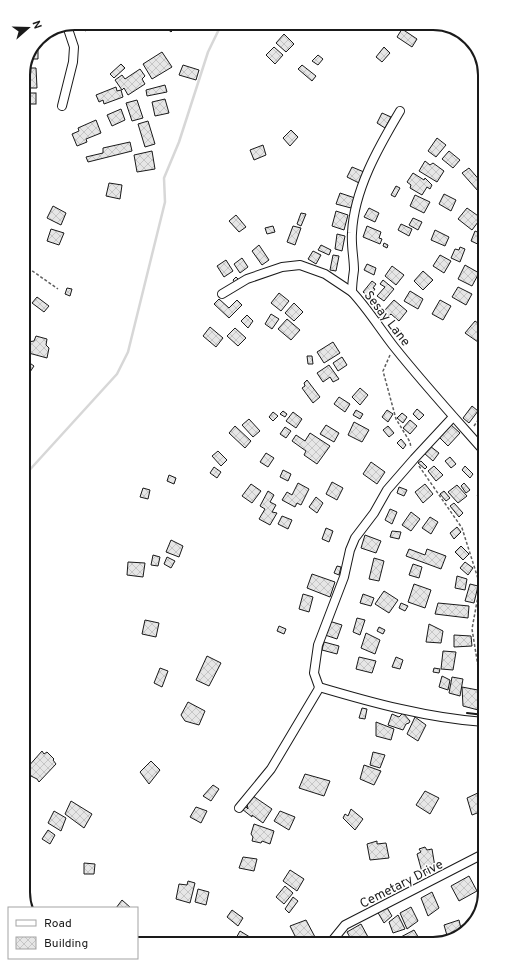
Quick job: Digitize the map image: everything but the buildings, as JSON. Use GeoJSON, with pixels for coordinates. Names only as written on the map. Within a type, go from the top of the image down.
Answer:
{"type":"FeatureCollection","features":[{"type":"Feature","properties":{"kind":"street"},"geometry":{"type":"LineString","coordinates":[[62,106],[74,47],[69,31]]}},
{"type":"Feature","properties":{"kind":"street","name":"Sesay Lane"},"geometry":{"type":"LineString","coordinates":[[400,112],[373,160],[358,198],[352,232],[354,269],[352,292],[394,346],[453,417],[478,444]]}},
{"type":"Feature","properties":{"kind":"street"},"geometry":{"type":"LineString","coordinates":[[222,294],[247,279],[282,267],[300,265],[325,274],[352,292]]}},
{"type":"Feature","properties":{"kind":"street"},"geometry":{"type":"LineString","coordinates":[[239,808],[271,769],[317,694],[319,687],[314,673],[318,645],[344,578],[350,550],[355,538],[374,513],[383,496],[414,459],[453,417]]}},
{"type":"Feature","properties":{"kind":"street"},"geometry":{"type":"LineString","coordinates":[[319,687],[376,704],[464,721],[478,722]]}},
{"type":"Feature","properties":{"kind":"street","name":"Cemetary Drive"},"geometry":{"type":"LineString","coordinates":[[336,937],[346,925],[478,857]]}},
{"type":"Feature","properties":{"kind":"path"},"geometry":{"type":"LineString","coordinates":[[30,269],[58,289]]}},
{"type":"Feature","properties":{"kind":"path"},"geometry":{"type":"LineString","coordinates":[[394,346],[383,372],[396,419],[410,442],[414,459],[462,528],[478,579]]}},
{"type":"Feature","properties":{"kind":"path"},"geometry":{"type":"LineString","coordinates":[[469,434],[478,420]]}},
{"type":"Feature","properties":{"kind":"path"},"geometry":{"type":"LineString","coordinates":[[478,596],[472,629],[478,666]]}},
{"type":"Feature","properties":{"kind":"waterway"},"geometry":{"type":"LineString","coordinates":[[30,470],[117,374],[128,352],[165,202],[164,178],[179,142],[208,52],[219,30]]}},
{"type":"Feature","properties":{"kind":"wall"},"geometry":{"type":"LineString","coordinates":[[467,713],[478,714]]}}]}
